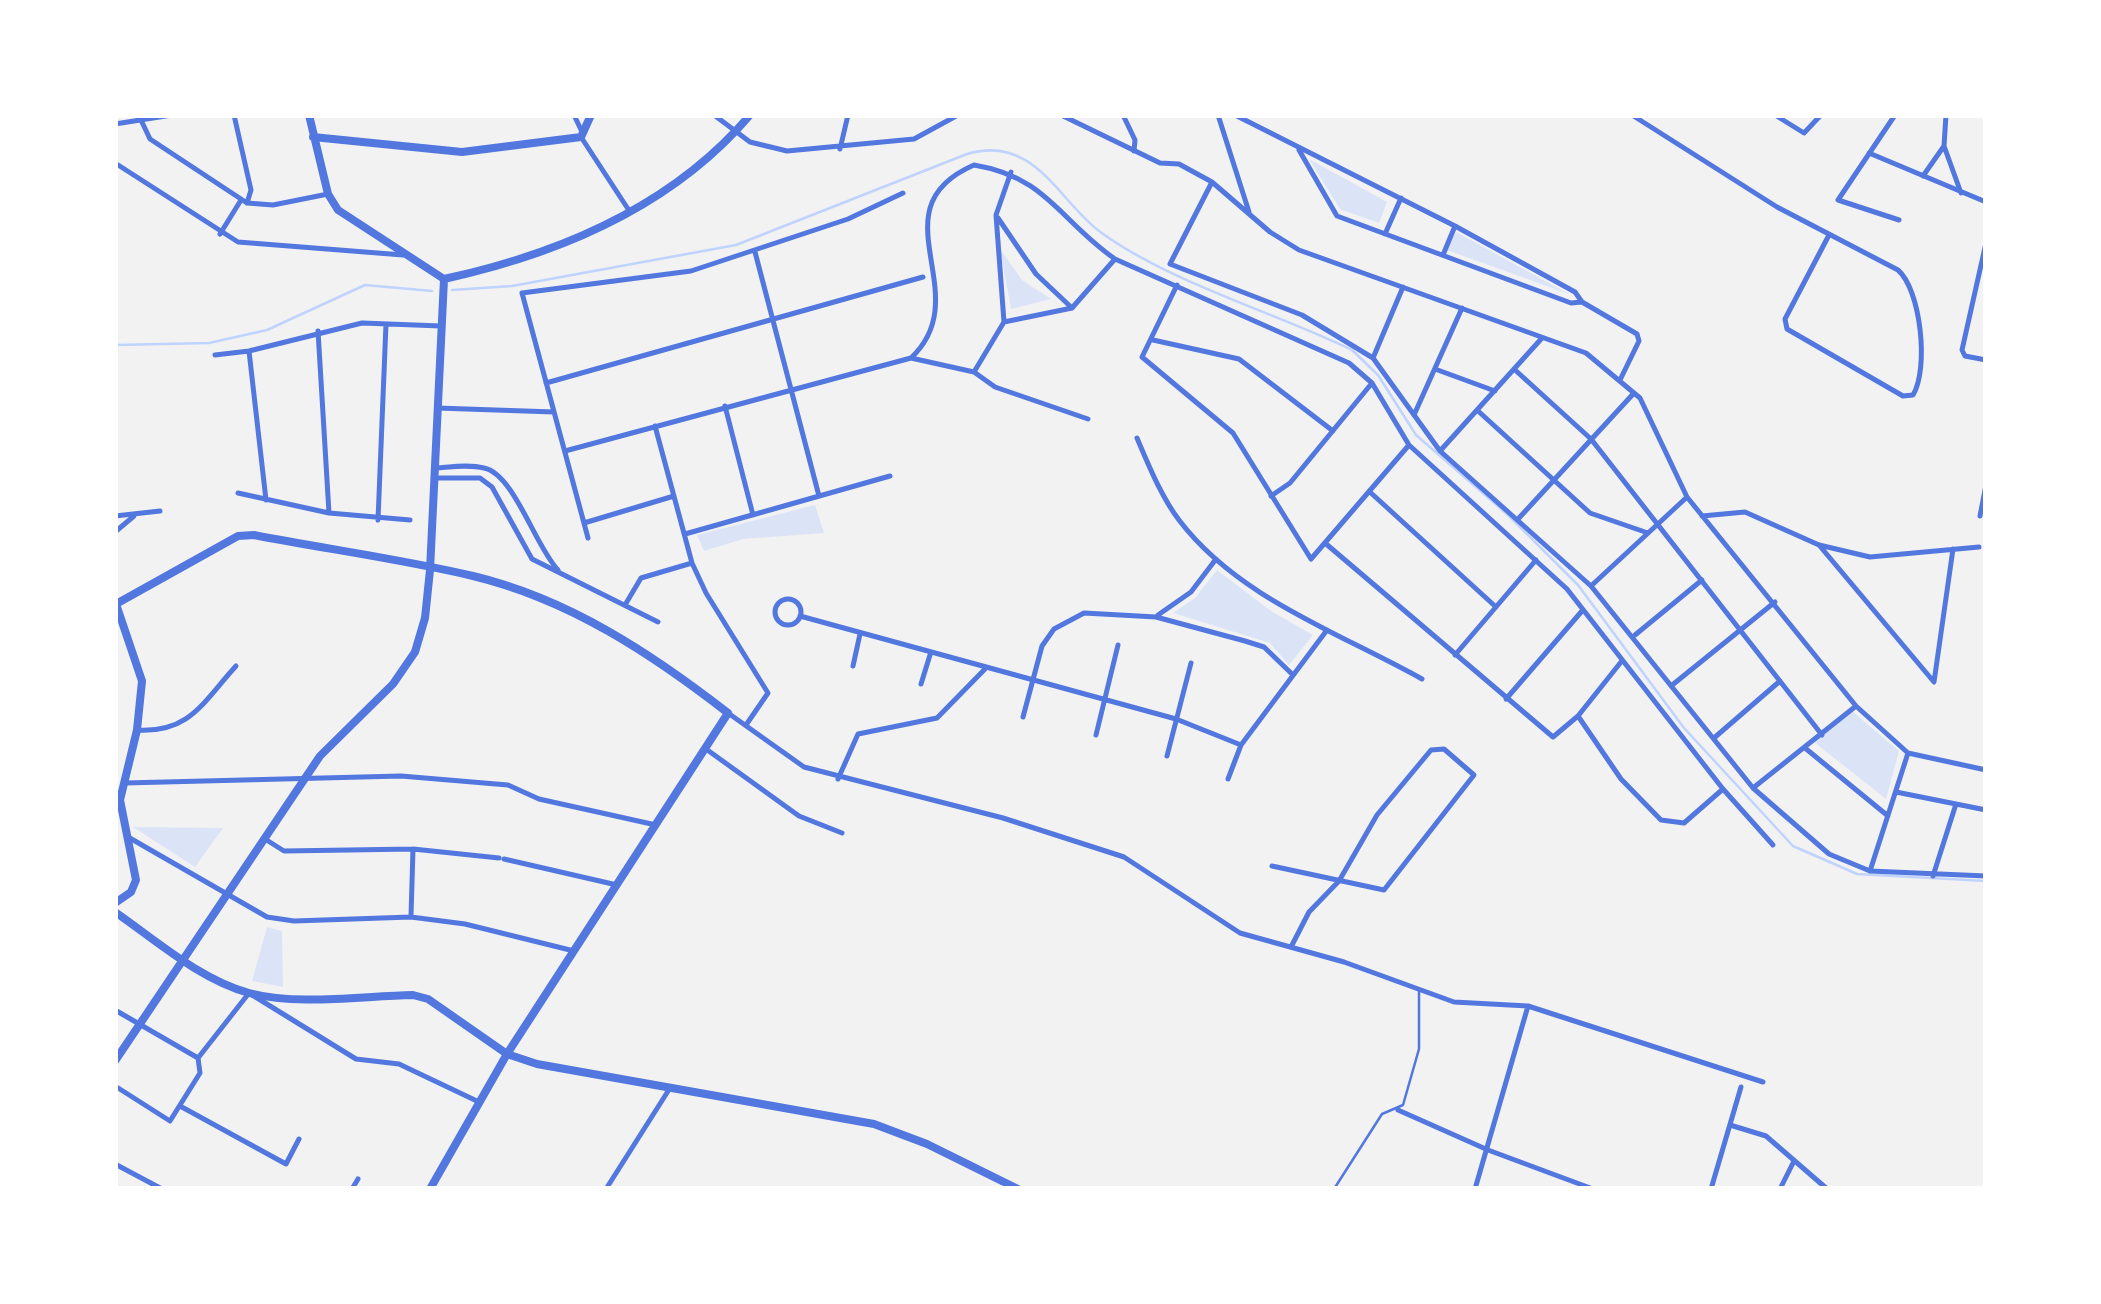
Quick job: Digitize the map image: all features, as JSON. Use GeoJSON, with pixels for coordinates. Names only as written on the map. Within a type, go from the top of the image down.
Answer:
{"type":"FeatureCollection","features":[{"type":"Feature","properties":{"kind":"street"},"geometry":{"type":"LineString","coordinates":[[115,124],[172,115]]}},
{"type":"Feature","properties":{"kind":"street"},"geometry":{"type":"LineString","coordinates":[[220,234],[251,190],[234,115]]}},
{"type":"Feature","properties":{"kind":"street"},"geometry":{"type":"LineString","coordinates":[[309,115],[328,194],[353,224],[444,280],[487,270],[666,194],[750,115]]}},
{"type":"Feature","properties":{"kind":"street"},"geometry":{"type":"LineString","coordinates":[[574,115],[582,136],[630,212]]}},
{"type":"Feature","properties":{"kind":"street"},"geometry":{"type":"LineString","coordinates":[[582,136],[591,115]]}},
{"type":"Feature","properties":{"kind":"street"},"geometry":{"type":"LineString","coordinates":[[714,115],[772,149],[840,149],[914,138],[958,115]]}},
{"type":"Feature","properties":{"kind":"street"},"geometry":{"type":"LineString","coordinates":[[840,149],[848,115]]}},
{"type":"Feature","properties":{"kind":"street"},"geometry":{"type":"LineString","coordinates":[[1061,115],[1160,162],[1180,164],[1212,182],[1299,250],[1586,353],[1634,393],[1687,497],[1856,706],[1908,753],[1986,770]]}},
{"type":"Feature","properties":{"kind":"street"},"geometry":{"type":"LineString","coordinates":[[1123,115],[1136,140],[1134,151]]}},
{"type":"Feature","properties":{"kind":"street"},"geometry":{"type":"LineString","coordinates":[[1218,115],[1250,215]]}},
{"type":"Feature","properties":{"kind":"street"},"geometry":{"type":"LineString","coordinates":[[1234,115],[1455,226],[1575,292],[1582,302],[1639,338],[1620,380]]}},
{"type":"Feature","properties":{"kind":"street"},"geometry":{"type":"LineString","coordinates":[[1632,115],[1829,236],[1898,270],[1910,281],[1918,300],[1918,386],[1913,396],[1903,396],[1786,328],[1785,320],[1829,236]]}},
{"type":"Feature","properties":{"kind":"street"},"geometry":{"type":"LineString","coordinates":[[1775,115],[1807,133],[1821,115]]}},
{"type":"Feature","properties":{"kind":"street"},"geometry":{"type":"LineString","coordinates":[[1895,115],[1838,200],[1899,220]]}},
{"type":"Feature","properties":{"kind":"street"},"geometry":{"type":"LineString","coordinates":[[1946,115],[1944,146],[1961,193]]}},
{"type":"Feature","properties":{"kind":"street"},"geometry":{"type":"LineString","coordinates":[[141,120],[150,139],[244,202],[274,205],[328,194]]}},
{"type":"Feature","properties":{"kind":"street"},"geometry":{"type":"LineString","coordinates":[[313,137],[462,152],[582,136]]}},
{"type":"Feature","properties":{"kind":"street"},"geometry":{"type":"LineString","coordinates":[[1297,146],[1337,216],[1571,302],[1582,302]]}},
{"type":"Feature","properties":{"kind":"street"},"geometry":{"type":"LineString","coordinates":[[1922,177],[1944,146]]}},
{"type":"Feature","properties":{"kind":"street"},"geometry":{"type":"LineString","coordinates":[[1869,154],[1986,202]]}},
{"type":"Feature","properties":{"kind":"street"},"geometry":{"type":"LineString","coordinates":[[115,163],[238,242],[403,255]]}},
{"type":"Feature","properties":{"kind":"street"},"geometry":{"type":"LineString","coordinates":[[911,358],[920,349],[934,319],[928,208],[933,193],[974,165],[1010,172],[1041,190],[1088,240],[1115,259],[1324,348],[1372,384],[1409,445],[1536,560],[1582,611],[1722,789],[1773,845]]}},
{"type":"Feature","properties":{"kind":"street"},"geometry":{"type":"LineString","coordinates":[[974,372],[1004,322],[996,215],[1010,172]]}},
{"type":"Feature","properties":{"kind":"street"},"geometry":{"type":"LineString","coordinates":[[1212,182],[1170,264],[1302,315],[1373,358],[1440,451],[1591,586],[1753,788],[1829,854],[1870,871],[1986,876]]}},
{"type":"Feature","properties":{"kind":"street"},"geometry":{"type":"LineString","coordinates":[[588,538],[522,294],[690,271],[848,219],[903,193]]}},
{"type":"Feature","properties":{"kind":"street"},"geometry":{"type":"LineString","coordinates":[[1385,234],[1401,198]]}},
{"type":"Feature","properties":{"kind":"street"},"geometry":{"type":"LineString","coordinates":[[996,215],[1036,274],[1072,308]]}},
{"type":"Feature","properties":{"kind":"street"},"geometry":{"type":"LineString","coordinates":[[1443,255],[1455,226]]}},
{"type":"Feature","properties":{"kind":"street"},"geometry":{"type":"LineString","coordinates":[[1986,243],[1962,350],[1965,356],[1986,360]]}},
{"type":"Feature","properties":{"kind":"street"},"geometry":{"type":"LineString","coordinates":[[754,252],[819,496]]}},
{"type":"Feature","properties":{"kind":"street"},"geometry":{"type":"LineString","coordinates":[[1004,322],[1072,308],[1115,259]]}},
{"type":"Feature","properties":{"kind":"street"},"geometry":{"type":"LineString","coordinates":[[546,383],[922,277]]}},
{"type":"Feature","properties":{"kind":"street"},"geometry":{"type":"LineString","coordinates":[[115,1062],[320,756],[394,684],[416,652],[425,618],[430,570],[444,280]]}},
{"type":"Feature","properties":{"kind":"street"},"geometry":{"type":"LineString","coordinates":[[1153,340],[1151,334],[1177,285]]}},
{"type":"Feature","properties":{"kind":"street"},"geometry":{"type":"LineString","coordinates":[[1373,358],[1403,287]]}},
{"type":"Feature","properties":{"kind":"street"},"geometry":{"type":"LineString","coordinates":[[1414,417],[1462,308]]}},
{"type":"Feature","properties":{"kind":"street"},"geometry":{"type":"LineString","coordinates":[[215,355],[249,352],[318,331],[362,323],[441,326]]}},
{"type":"Feature","properties":{"kind":"street"},"geometry":{"type":"LineString","coordinates":[[378,520],[386,324]]}},
{"type":"Feature","properties":{"kind":"street"},"geometry":{"type":"LineString","coordinates":[[318,331],[330,513]]}},
{"type":"Feature","properties":{"kind":"street"},"geometry":{"type":"LineString","coordinates":[[1440,451],[1542,338]]}},
{"type":"Feature","properties":{"kind":"street"},"geometry":{"type":"LineString","coordinates":[[1153,340],[1239,359],[1333,431]]}},
{"type":"Feature","properties":{"kind":"street"},"geometry":{"type":"LineString","coordinates":[[1153,340],[1142,357],[1233,433],[1311,559],[1409,445]]}},
{"type":"Feature","properties":{"kind":"street"},"geometry":{"type":"LineString","coordinates":[[249,352],[266,500]]}},
{"type":"Feature","properties":{"kind":"street"},"geometry":{"type":"LineString","coordinates":[[565,451],[911,358],[974,372],[996,387],[1088,418]]}},
{"type":"Feature","properties":{"kind":"street"},"geometry":{"type":"LineString","coordinates":[[1435,369],[1495,391]]}},
{"type":"Feature","properties":{"kind":"street"},"geometry":{"type":"LineString","coordinates":[[1514,369],[1591,439],[1822,735]]}},
{"type":"Feature","properties":{"kind":"street"},"geometry":{"type":"LineString","coordinates":[[1270,496],[1290,483],[1372,384]]}},
{"type":"Feature","properties":{"kind":"street"},"geometry":{"type":"LineString","coordinates":[[1519,518],[1634,393]]}},
{"type":"Feature","properties":{"kind":"street"},"geometry":{"type":"LineString","coordinates":[[725,406],[753,515]]}},
{"type":"Feature","properties":{"kind":"street"},"geometry":{"type":"LineString","coordinates":[[436,408],[554,412]]}},
{"type":"Feature","properties":{"kind":"street"},"geometry":{"type":"LineString","coordinates":[[1477,410],[1596,517],[1648,533]]}},
{"type":"Feature","properties":{"kind":"street"},"geometry":{"type":"LineString","coordinates":[[654,426],[692,562],[706,593],[768,693],[746,726]]}},
{"type":"Feature","properties":{"kind":"street"},"geometry":{"type":"LineString","coordinates":[[1137,438],[1176,516],[1216,558],[1287,610],[1422,679]]}},
{"type":"Feature","properties":{"kind":"street"},"geometry":{"type":"LineString","coordinates":[[436,473],[482,467],[505,479],[544,556],[560,572]]}},
{"type":"Feature","properties":{"kind":"street"},"geometry":{"type":"LineString","coordinates":[[436,473],[480,478],[492,487],[532,559],[658,622]]}},
{"type":"Feature","properties":{"kind":"street"},"geometry":{"type":"LineString","coordinates":[[684,534],[890,476]]}},
{"type":"Feature","properties":{"kind":"street"},"geometry":{"type":"LineString","coordinates":[[1980,516],[1985,489]]}},
{"type":"Feature","properties":{"kind":"street"},"geometry":{"type":"LineString","coordinates":[[238,493],[330,513],[410,520]]}},
{"type":"Feature","properties":{"kind":"street"},"geometry":{"type":"LineString","coordinates":[[1370,493],[1496,607]]}},
{"type":"Feature","properties":{"kind":"street"},"geometry":{"type":"LineString","coordinates":[[584,522],[674,496]]}},
{"type":"Feature","properties":{"kind":"street"},"geometry":{"type":"LineString","coordinates":[[1591,586],[1687,497]]}},
{"type":"Feature","properties":{"kind":"street"},"geometry":{"type":"LineString","coordinates":[[115,516],[160,511]]}},
{"type":"Feature","properties":{"kind":"street"},"geometry":{"type":"LineString","coordinates":[[1702,516],[1745,512],[1820,545],[1877,558],[1979,547]]}},
{"type":"Feature","properties":{"kind":"street"},"geometry":{"type":"LineString","coordinates":[[115,532],[136,514]]}},
{"type":"Feature","properties":{"kind":"street"},"geometry":{"type":"LineString","coordinates":[[115,903],[131,892],[136,880],[124,835],[123,782],[137,730],[142,681],[115,604],[238,536],[254,535],[474,576],[574,613],[657,658],[804,767],[838,779],[1003,818],[1124,858],[1240,933],[1454,1002],[1528,1006],[1763,1082]]}},
{"type":"Feature","properties":{"kind":"street"},"geometry":{"type":"LineString","coordinates":[[1324,542],[1553,737],[1578,716],[1621,662]]}},
{"type":"Feature","properties":{"kind":"street"},"geometry":{"type":"LineString","coordinates":[[1820,545],[1934,682],[1954,550]]}},
{"type":"Feature","properties":{"kind":"street"},"geometry":{"type":"LineString","coordinates":[[1156,617],[1191,592],[1216,558]]}},
{"type":"Feature","properties":{"kind":"street"},"geometry":{"type":"LineString","coordinates":[[1456,655],[1536,560]]}},
{"type":"Feature","properties":{"kind":"street"},"geometry":{"type":"LineString","coordinates":[[625,605],[641,578],[692,562]]}},
{"type":"Feature","properties":{"kind":"street"},"geometry":{"type":"LineString","coordinates":[[1634,636],[1702,580]]}},
{"type":"Feature","properties":{"kind":"street"},"geometry":{"type":"LineString","coordinates":[[783,600],[795,601],[800,616],[790,624],[782,624],[775,613],[776,605],[783,600]]}},
{"type":"Feature","properties":{"kind":"street"},"geometry":{"type":"LineString","coordinates":[[1672,686],[1775,602]]}},
{"type":"Feature","properties":{"kind":"street"},"geometry":{"type":"LineString","coordinates":[[1506,698],[1582,611]]}},
{"type":"Feature","properties":{"kind":"street"},"geometry":{"type":"LineString","coordinates":[[1023,717],[1042,646],[1067,620],[1108,612],[1156,617],[1264,648],[1293,675]]}},
{"type":"Feature","properties":{"kind":"street"},"geometry":{"type":"LineString","coordinates":[[800,616],[930,655],[1176,719],[1241,745]]}},
{"type":"Feature","properties":{"kind":"street"},"geometry":{"type":"LineString","coordinates":[[1228,778],[1241,745],[1327,630]]}},
{"type":"Feature","properties":{"kind":"street"},"geometry":{"type":"LineString","coordinates":[[853,666],[860,634]]}},
{"type":"Feature","properties":{"kind":"street"},"geometry":{"type":"LineString","coordinates":[[1096,735],[1118,645]]}},
{"type":"Feature","properties":{"kind":"street"},"geometry":{"type":"LineString","coordinates":[[921,684],[930,655]]}},
{"type":"Feature","properties":{"kind":"street"},"geometry":{"type":"LineString","coordinates":[[1167,756],[1191,662]]}},
{"type":"Feature","properties":{"kind":"street"},"geometry":{"type":"LineString","coordinates":[[137,730],[167,732],[189,718],[236,666]]}},
{"type":"Feature","properties":{"kind":"street"},"geometry":{"type":"LineString","coordinates":[[838,779],[858,734],[937,718],[985,669]]}},
{"type":"Feature","properties":{"kind":"street"},"geometry":{"type":"LineString","coordinates":[[1714,738],[1780,682]]}},
{"type":"Feature","properties":{"kind":"street"},"geometry":{"type":"LineString","coordinates":[[1753,788],[1856,706]]}},
{"type":"Feature","properties":{"kind":"street"},"geometry":{"type":"LineString","coordinates":[[430,1189],[507,1054],[728,713]]}},
{"type":"Feature","properties":{"kind":"street"},"geometry":{"type":"LineString","coordinates":[[1578,716],[1621,779],[1660,820],[1684,823],[1722,789]]}},
{"type":"Feature","properties":{"kind":"street"},"geometry":{"type":"LineString","coordinates":[[1806,748],[1888,816]]}},
{"type":"Feature","properties":{"kind":"street"},"geometry":{"type":"LineString","coordinates":[[706,749],[799,816],[842,832]]}},
{"type":"Feature","properties":{"kind":"street"},"geometry":{"type":"LineString","coordinates":[[1272,866],[1339,880],[1384,890],[1474,775],[1444,749],[1432,750],[1376,815],[1339,880],[1309,912],[1291,947]]}},
{"type":"Feature","properties":{"kind":"street"},"geometry":{"type":"LineString","coordinates":[[1870,871],[1908,753]]}},
{"type":"Feature","properties":{"kind":"street"},"geometry":{"type":"LineString","coordinates":[[123,782],[402,776],[508,785],[539,799],[656,825]]}},
{"type":"Feature","properties":{"kind":"street"},"geometry":{"type":"LineString","coordinates":[[1896,792],[1986,810]]}},
{"type":"Feature","properties":{"kind":"street"},"geometry":{"type":"LineString","coordinates":[[1933,876],[1956,804]]}},
{"type":"Feature","properties":{"kind":"street"},"geometry":{"type":"LineString","coordinates":[[124,835],[252,912],[284,921],[410,916],[466,924],[574,951]]}},
{"type":"Feature","properties":{"kind":"street"},"geometry":{"type":"LineString","coordinates":[[264,839],[284,851],[413,849],[501,858],[617,886]]}},
{"type":"Feature","properties":{"kind":"street"},"geometry":{"type":"LineString","coordinates":[[410,916],[413,849]]}},
{"type":"Feature","properties":{"kind":"street"},"geometry":{"type":"LineString","coordinates":[[115,912],[213,978],[250,993],[356,1059],[399,1064],[480,1102]]}},
{"type":"Feature","properties":{"kind":"street"},"geometry":{"type":"LineString","coordinates":[[250,993],[280,997],[413,996],[428,1000],[507,1054],[536,1064],[874,1124],[927,1144],[1018,1189]]}},
{"type":"Feature","properties":{"kind":"street"},"geometry":{"type":"LineString","coordinates":[[115,1086],[170,1121],[200,1074],[198,1058],[250,993]]}},
{"type":"Feature","properties":{"kind":"street"},"geometry":{"type":"LineString","coordinates":[[273,1007],[274,999],[280,997]]}},
{"type":"Feature","properties":{"kind":"street"},"geometry":{"type":"LineString","coordinates":[[1475,1189],[1528,1006]]}},
{"type":"Feature","properties":{"kind":"street"},"geometry":{"type":"LineString","coordinates":[[115,1010],[198,1058]]}},
{"type":"Feature","properties":{"kind":"street"},"geometry":{"type":"LineString","coordinates":[[606,1189],[670,1088]]}},
{"type":"Feature","properties":{"kind":"street"},"geometry":{"type":"LineString","coordinates":[[1711,1189],[1741,1088]]}},
{"type":"Feature","properties":{"kind":"street"},"geometry":{"type":"LineString","coordinates":[[180,1106],[286,1164],[299,1139]]}},
{"type":"Feature","properties":{"kind":"street"},"geometry":{"type":"LineString","coordinates":[[1398,1110],[1488,1150],[1593,1189]]}},
{"type":"Feature","properties":{"kind":"street"},"geometry":{"type":"LineString","coordinates":[[1730,1125],[1766,1136],[1826,1188]]}},
{"type":"Feature","properties":{"kind":"street"},"geometry":{"type":"LineString","coordinates":[[1780,1189],[1794,1161]]}},
{"type":"Feature","properties":{"kind":"street"},"geometry":{"type":"LineString","coordinates":[[115,1164],[162,1189]]}},
{"type":"Feature","properties":{"kind":"street"},"geometry":{"type":"LineString","coordinates":[[352,1189],[358,1180]]}},
{"type":"Feature","properties":{"kind":"lane"},"geometry":{"type":"LineString","coordinates":[[1334,1189],[1382,1114],[1398,1110],[1419,1049],[1419,989]]}},
{"type":"Feature","properties":{"kind":"shaded area"},"geometry":{"type":"Polygon","coordinates":[[[1309,159],[1387,202],[1379,223],[1340,209],[1309,159]]]}},
{"type":"Feature","properties":{"kind":"shaded area"},"geometry":{"type":"Polygon","coordinates":[[[1456,232],[1569,294],[1447,250],[1456,232]]]}},
{"type":"Feature","properties":{"kind":"shaded area"},"geometry":{"type":"Polygon","coordinates":[[[1000,249],[1022,280],[1051,299],[1011,309],[1000,249]]]}},
{"type":"Feature","properties":{"kind":"shaded area"},"geometry":{"type":"Polygon","coordinates":[[[815,505],[824,533],[743,539],[704,551],[697,535],[815,505]]]}},
{"type":"Feature","properties":{"kind":"shaded area"},"geometry":{"type":"Polygon","coordinates":[[[1217,570],[1271,611],[1313,635],[1289,665],[1270,643],[1173,613],[1195,598],[1217,570]]]}},
{"type":"Feature","properties":{"kind":"shaded area"},"geometry":{"type":"Polygon","coordinates":[[[1852,711],[1899,751],[1886,799],[1814,742],[1852,711]]]}},
{"type":"Feature","properties":{"kind":"shaded area"},"geometry":{"type":"Polygon","coordinates":[[[133,827],[223,828],[195,867],[133,827]]]}},
{"type":"Feature","properties":{"kind":"shaded area"},"geometry":{"type":"Polygon","coordinates":[[[267,927],[282,931],[283,987],[252,981],[267,927]]]}},
{"type":"Feature","properties":{"kind":"waterway"},"geometry":{"type":"LineString","coordinates":[[452,290],[512,286],[736,245],[967,154],[990,150],[1010,153],[1043,173],[1084,218],[1126,249],[1189,281],[1352,350],[1378,375],[1416,435],[1507,514],[1578,585],[1684,728],[1793,846],[1857,874],[1986,881]]}},
{"type":"Feature","properties":{"kind":"waterway"},"geometry":{"type":"LineString","coordinates":[[115,345],[209,343],[267,330],[365,285],[432,291]]}}]}
